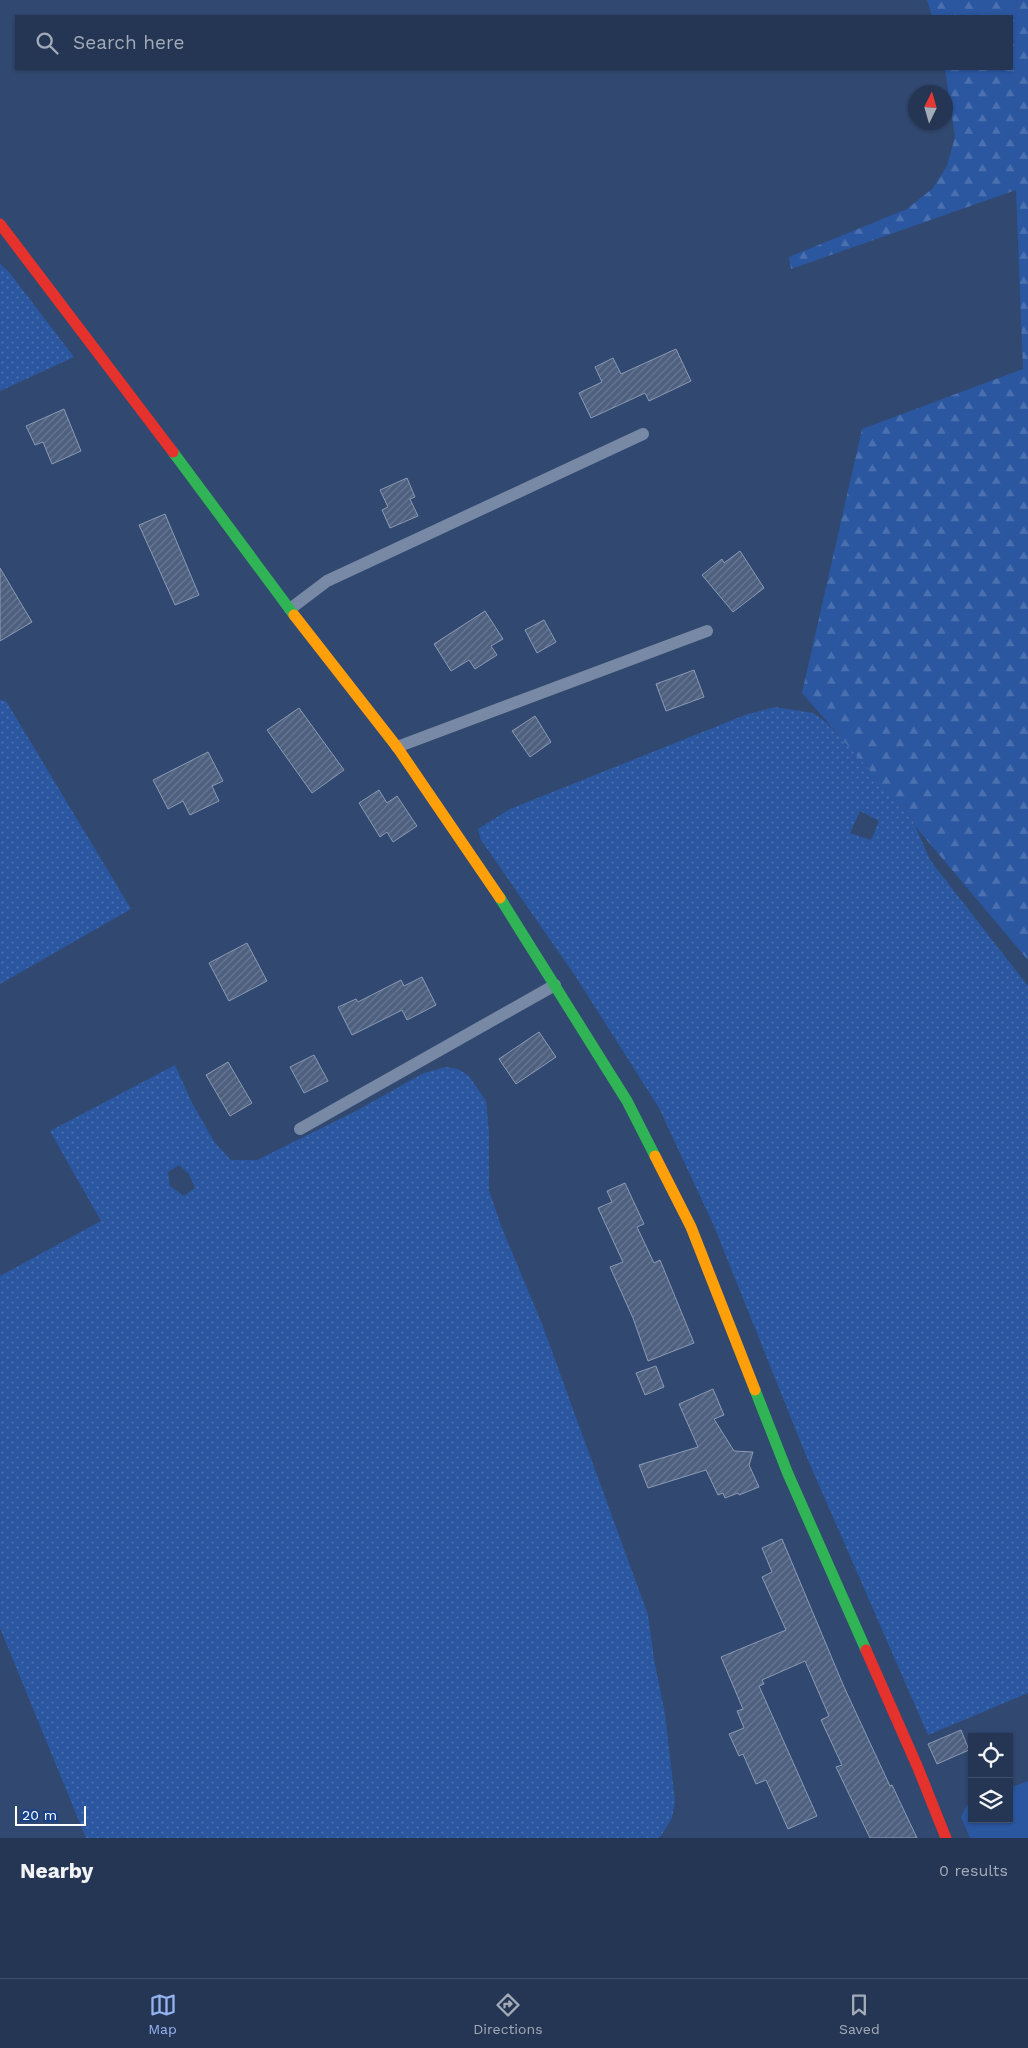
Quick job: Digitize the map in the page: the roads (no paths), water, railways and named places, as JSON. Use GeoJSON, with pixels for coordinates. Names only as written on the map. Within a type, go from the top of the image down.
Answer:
{"type":"FeatureCollection","features":[{"type":"Feature","properties":{"kind":"street"},"geometry":{"type":"LineString","coordinates":[[0,224],[290,609],[397,747],[503,902],[627,1101],[691,1227],[788,1474],[918,1768],[946,1838]]}},
{"type":"Feature","properties":{"kind":"lane"},"geometry":{"type":"LineString","coordinates":[[290,609],[327,580],[643,434]]}},
{"type":"Feature","properties":{"kind":"lane"},"geometry":{"type":"LineString","coordinates":[[397,747],[707,631]]}},
{"type":"Feature","properties":{"kind":"lane"},"geometry":{"type":"LineString","coordinates":[[300,1129],[555,985]]}}]}
